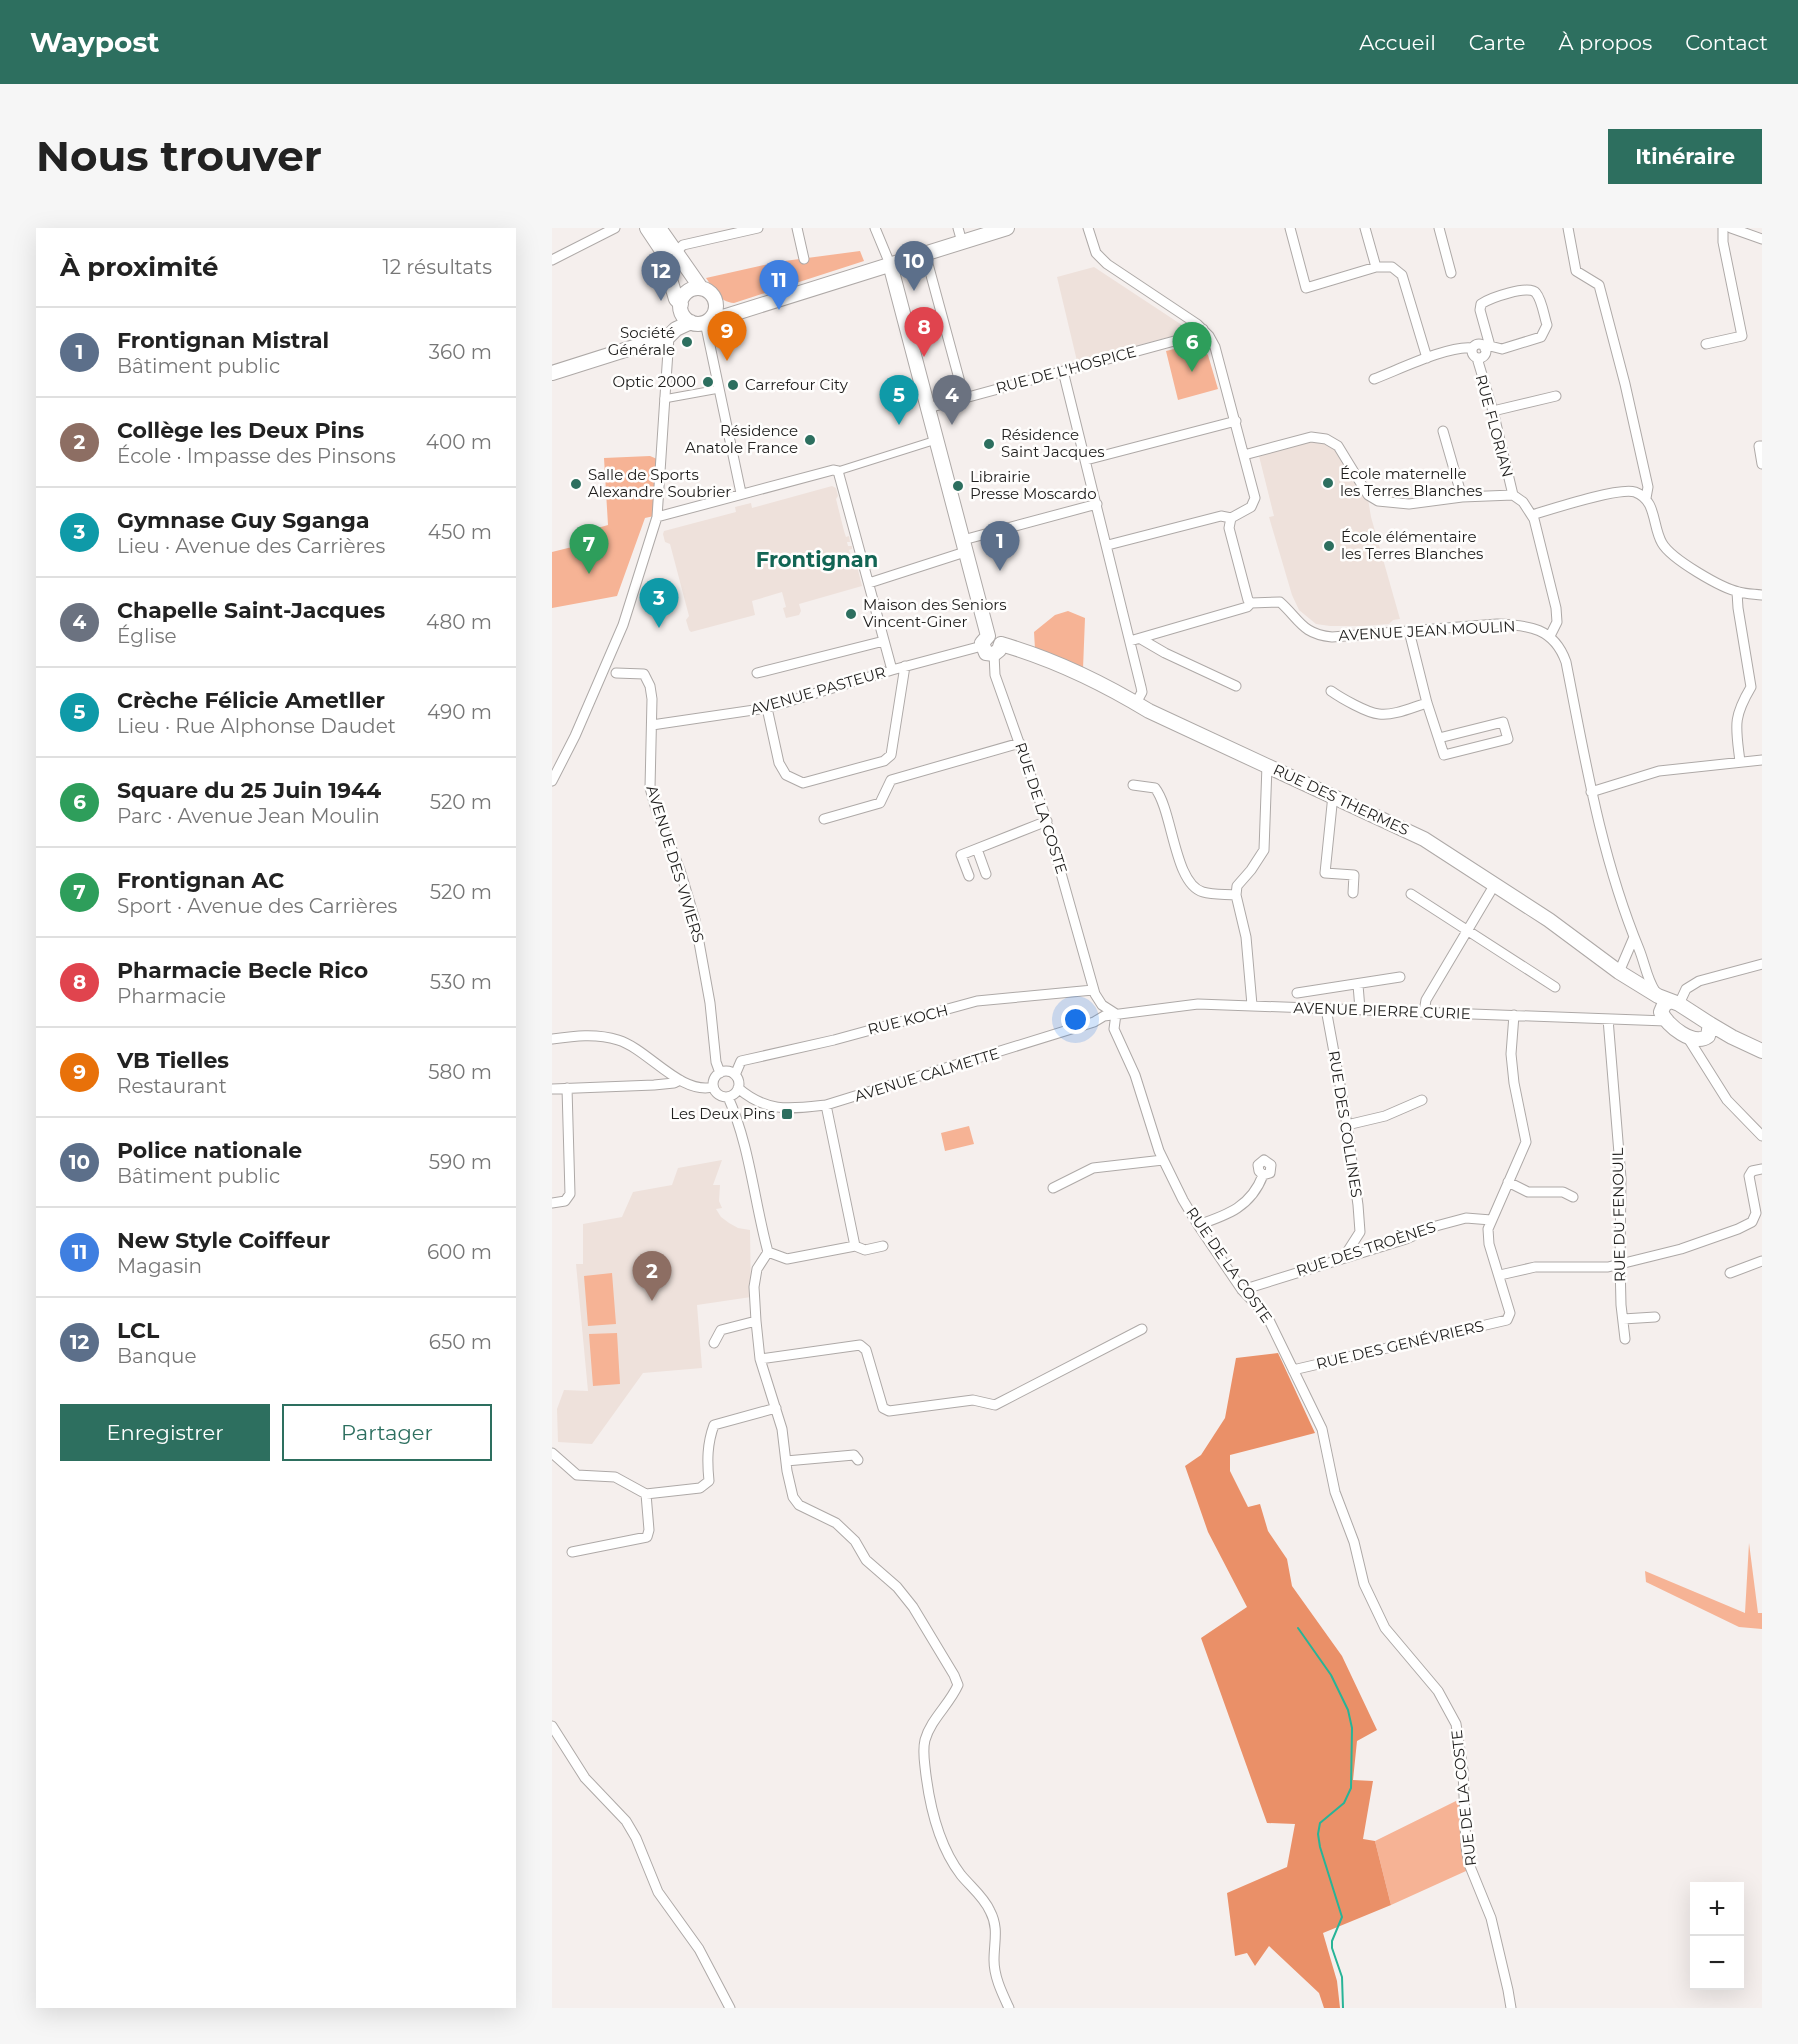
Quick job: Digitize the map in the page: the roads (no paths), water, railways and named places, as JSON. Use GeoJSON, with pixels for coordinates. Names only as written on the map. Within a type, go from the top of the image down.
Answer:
{"type":"FeatureCollection","features":[{"type":"Feature","properties":{"kind":"main road"},"geometry":{"type":"LineString","coordinates":[[647,228],[661,249],[676,299],[694,315],[723,317],[1006,228]]}},
{"type":"Feature","properties":{"kind":"main road"},"geometry":{"type":"LineString","coordinates":[[659,228],[701,288]]}},
{"type":"Feature","properties":{"kind":"main road"},"geometry":{"type":"LineString","coordinates":[[665,264],[675,253]]}},
{"type":"Feature","properties":{"kind":"main road"},"geometry":{"type":"LineString","coordinates":[[890,264],[991,645]]}},
{"type":"Feature","properties":{"kind":"main road"},"geometry":{"type":"LineString","coordinates":[[552,373],[672,332],[694,315],[715,312],[715,301],[710,292],[695,288],[685,294],[694,315]]}},
{"type":"Feature","properties":{"kind":"main road"},"geometry":{"type":"LineString","coordinates":[[715,301],[741,310]]}},
{"type":"Feature","properties":{"kind":"main road","name":"RUE DES THERMES"},"geometry":{"type":"LineString","coordinates":[[991,645],[1082,675],[1136,703],[1424,839],[1549,920],[1666,1007]]}},
{"type":"Feature","properties":{"kind":"main road"},"geometry":{"type":"LineString","coordinates":[[1666,1007],[1688,1038],[1696,1040],[1707,1033]]}},
{"type":"Feature","properties":{"kind":"main road"},"geometry":{"type":"LineString","coordinates":[[1666,1007],[1707,1033],[1732,1037],[1762,1051]]}},
{"type":"Feature","properties":{"kind":"street"},"geometry":{"type":"LineString","coordinates":[[552,260],[615,228]]}},
{"type":"Feature","properties":{"kind":"street"},"geometry":{"type":"LineString","coordinates":[[797,228],[804,259]]}},
{"type":"Feature","properties":{"kind":"street"},"geometry":{"type":"LineString","coordinates":[[875,228],[890,264]]}},
{"type":"Feature","properties":{"kind":"street"},"geometry":{"type":"LineString","coordinates":[[958,228],[962,242]]}},
{"type":"Feature","properties":{"kind":"street"},"geometry":{"type":"LineString","coordinates":[[1088,228],[1096,253],[1107,264],[1203,329],[1215,347],[1256,498],[1251,507],[1231,518],[1221,516],[1108,545]]}},
{"type":"Feature","properties":{"kind":"street"},"geometry":{"type":"LineString","coordinates":[[1290,228],[1306,288],[1376,267],[1392,267],[1402,275],[1426,358]]}},
{"type":"Feature","properties":{"kind":"street"},"geometry":{"type":"LineString","coordinates":[[1365,228],[1376,267]]}},
{"type":"Feature","properties":{"kind":"street"},"geometry":{"type":"LineString","coordinates":[[1439,228],[1451,273]]}},
{"type":"Feature","properties":{"kind":"street"},"geometry":{"type":"LineString","coordinates":[[1568,228],[1576,271],[1599,285],[1625,384],[1648,487],[1646,498]]}},
{"type":"Feature","properties":{"kind":"street"},"geometry":{"type":"LineString","coordinates":[[1706,344],[1742,336],[1723,242],[1723,228]]}},
{"type":"Feature","properties":{"kind":"street"},"geometry":{"type":"LineString","coordinates":[[1731,228],[1757,234]]}},
{"type":"Feature","properties":{"kind":"street"},"geometry":{"type":"LineString","coordinates":[[675,253],[683,245],[752,229]]}},
{"type":"Feature","properties":{"kind":"street"},"geometry":{"type":"LineString","coordinates":[[925,253],[964,397]]}},
{"type":"Feature","properties":{"kind":"street"},"geometry":{"type":"LineString","coordinates":[[1374,379],[1426,358],[1463,347],[1472,348],[1477,344],[1488,347],[1502,349],[1541,337],[1547,325],[1537,293],[1532,289],[1522,289],[1481,304],[1480,310],[1488,347],[1482,357],[1477,358]]}},
{"type":"Feature","properties":{"kind":"street"},"geometry":{"type":"LineString","coordinates":[[694,315],[719,389],[741,493]]}},
{"type":"Feature","properties":{"kind":"street","name":"RUE DE L'HOSPICE"},"geometry":{"type":"LineString","coordinates":[[928,408],[1189,337],[1203,329]]}},
{"type":"Feature","properties":{"kind":"street"},"geometry":{"type":"LineString","coordinates":[[554,775],[575,736],[623,625],[657,517],[664,399],[672,332]]}},
{"type":"Feature","properties":{"kind":"street","name":"RUE FLORIAN"},"geometry":{"type":"LineString","coordinates":[[1472,348],[1472,354],[1477,358],[1493,411],[1513,495]]}},
{"type":"Feature","properties":{"kind":"street"},"geometry":{"type":"LineString","coordinates":[[1064,371],[1142,692],[1136,703]]}},
{"type":"Feature","properties":{"kind":"street"},"geometry":{"type":"LineString","coordinates":[[664,399],[719,389]]}},
{"type":"Feature","properties":{"kind":"street"},"geometry":{"type":"LineString","coordinates":[[1493,411],[1556,396]]}},
{"type":"Feature","properties":{"kind":"street"},"geometry":{"type":"LineString","coordinates":[[1086,460],[1236,421]]}},
{"type":"Feature","properties":{"kind":"street"},"geometry":{"type":"LineString","coordinates":[[1443,431],[1462,497]]}},
{"type":"Feature","properties":{"kind":"street"},"geometry":{"type":"LineString","coordinates":[[1244,455],[1311,437],[1326,439],[1338,446],[1368,495],[1378,501],[1409,504],[1462,497],[1513,495],[1523,502],[1532,514],[1556,608],[1557,622],[1550,636],[1561,648],[1566,662],[1598,826],[1650,983],[1666,1007],[1699,981],[1762,964]]}},
{"type":"Feature","properties":{"kind":"street"},"geometry":{"type":"LineString","coordinates":[[657,517],[741,493],[833,470],[838,471],[936,440]]}},
{"type":"Feature","properties":{"kind":"street"},"geometry":{"type":"LineString","coordinates":[[1762,446],[1759,446],[1762,464]]}},
{"type":"Feature","properties":{"kind":"street"},"geometry":{"type":"LineString","coordinates":[[838,471],[892,670]]}},
{"type":"Feature","properties":{"kind":"street"},"geometry":{"type":"LineString","coordinates":[[1532,514],[1627,491],[1635,492],[1646,498],[1662,543],[1669,553],[1737,592],[1762,595]]}},
{"type":"Feature","properties":{"kind":"street"},"geometry":{"type":"LineString","coordinates":[[869,583],[964,546],[1096,504]]}},
{"type":"Feature","properties":{"kind":"street"},"geometry":{"type":"LineString","coordinates":[[1130,642],[1247,607],[1251,603],[1248,600],[1229,528],[1231,518]]}},
{"type":"Feature","properties":{"kind":"street"},"geometry":{"type":"LineString","coordinates":[[1737,592],[1739,619],[1751,687],[1741,703],[1735,722],[1740,762]]}},
{"type":"Feature","properties":{"kind":"street","name":"AVENUE JEAN MOULIN"},"geometry":{"type":"LineString","coordinates":[[1251,603],[1280,602],[1303,627],[1323,636],[1332,637],[1497,624],[1522,625],[1550,636]]}},
{"type":"Feature","properties":{"kind":"street"},"geometry":{"type":"LineString","coordinates":[[1409,631],[1427,703],[1444,755],[1508,739],[1503,722],[1440,738]]}},
{"type":"Feature","properties":{"kind":"street"},"geometry":{"type":"LineString","coordinates":[[1141,639],[1236,687]]}},
{"type":"Feature","properties":{"kind":"street"},"geometry":{"type":"LineString","coordinates":[[757,673],[884,641]]}},
{"type":"Feature","properties":{"kind":"street","name":"AVENUE PASTEUR"},"geometry":{"type":"LineString","coordinates":[[652,725],[767,708],[905,666],[991,645]]}},
{"type":"Feature","properties":{"kind":"street","name":"RUE DE LA COSTE"},"geometry":{"type":"LineString","coordinates":[[991,645],[994,675],[1047,821],[1093,990],[1102,1005],[1116,1014],[1114,1029],[1135,1075],[1163,1160],[1198,1225],[1242,1290],[1267,1316],[1322,1429],[1335,1492],[1354,1542],[1364,1584],[1385,1628],[1438,1691],[1456,1724],[1463,1770],[1466,1847],[1469,1864],[1491,1918],[1511,2008]]}},
{"type":"Feature","properties":{"kind":"street"},"geometry":{"type":"LineString","coordinates":[[767,708],[779,763],[786,775],[803,783],[884,761],[891,755],[905,666]]}},
{"type":"Feature","properties":{"kind":"street","name":"AVENUE DES VIVIERS"},"geometry":{"type":"LineString","coordinates":[[616,673],[644,674],[650,686],[652,725],[650,788],[681,870],[695,920],[710,1004],[716,1062],[720,1073]]}},
{"type":"Feature","properties":{"kind":"street"},"geometry":{"type":"LineString","coordinates":[[1331,691],[1345,700],[1380,714],[1402,711],[1427,703]]}},
{"type":"Feature","properties":{"kind":"street"},"geometry":{"type":"LineString","coordinates":[[824,819],[880,803],[891,780],[1020,743]]}},
{"type":"Feature","properties":{"kind":"street"},"geometry":{"type":"LineString","coordinates":[[1591,792],[1659,771],[1762,760]]}},
{"type":"Feature","properties":{"kind":"street"},"geometry":{"type":"LineString","coordinates":[[1252,1005],[1246,937],[1236,895],[1237,886],[1264,850],[1267,765]]}},
{"type":"Feature","properties":{"kind":"street"},"geometry":{"type":"LineString","coordinates":[[1133,785],[1155,788],[1162,797],[1176,853],[1192,886],[1202,892],[1236,895]]}},
{"type":"Feature","properties":{"kind":"street"},"geometry":{"type":"LineString","coordinates":[[1333,795],[1325,873],[1354,875],[1353,893]]}},
{"type":"Feature","properties":{"kind":"street"},"geometry":{"type":"LineString","coordinates":[[969,876],[961,855],[1047,821]]}},
{"type":"Feature","properties":{"kind":"street"},"geometry":{"type":"LineString","coordinates":[[977,849],[986,874]]}},
{"type":"Feature","properties":{"kind":"street"},"geometry":{"type":"LineString","coordinates":[[1424,1012],[1426,1000],[1495,884]]}},
{"type":"Feature","properties":{"kind":"street"},"geometry":{"type":"LineString","coordinates":[[1411,894],[1555,987]]}},
{"type":"Feature","properties":{"kind":"street"},"geometry":{"type":"LineString","coordinates":[[1619,972],[1634,937]]}},
{"type":"Feature","properties":{"kind":"street"},"geometry":{"type":"LineString","coordinates":[[1297,993],[1400,977]]}},
{"type":"Feature","properties":{"kind":"street"},"geometry":{"type":"LineString","coordinates":[[1358,985],[1360,1009]]}},
{"type":"Feature","properties":{"kind":"street","name":"RUE KOCH"},"geometry":{"type":"LineString","coordinates":[[735,1075],[741,1061],[834,1040],[977,1001],[1093,990]]}},
{"type":"Feature","properties":{"kind":"street","name":"AVENUE PIERRE CURIE"},"geometry":{"type":"LineString","coordinates":[[1116,1014],[1198,1004],[1648,1020],[1666,1007]]}},
{"type":"Feature","properties":{"kind":"street","name":"RUE DES COLLINES"},"geometry":{"type":"LineString","coordinates":[[1326,1009],[1358,1199],[1360,1232],[1357,1239]]}},
{"type":"Feature","properties":{"kind":"street","name":"AVENUE CALMETTE"},"geometry":{"type":"LineString","coordinates":[[738,1088],[756,1103],[774,1107],[799,1108],[826,1105],[967,1063],[1116,1014]]}},
{"type":"Feature","properties":{"kind":"street"},"geometry":{"type":"LineString","coordinates":[[1514,1016],[1511,1053],[1514,1083],[1526,1142],[1488,1228],[1489,1244],[1500,1275],[1535,1267],[1608,1267],[1681,1249],[1752,1222],[1756,1213],[1749,1176],[1752,1171],[1762,1168]]}},
{"type":"Feature","properties":{"kind":"street","name":"RUE DU FENOUIL"},"geometry":{"type":"LineString","coordinates":[[1608,1019],[1621,1178],[1620,1263],[1625,1339]]}},
{"type":"Feature","properties":{"kind":"street"},"geometry":{"type":"LineString","coordinates":[[1707,1033],[1712,1076]]}},
{"type":"Feature","properties":{"kind":"street"},"geometry":{"type":"LineString","coordinates":[[552,1039],[586,1035],[619,1040],[636,1048],[680,1080],[696,1087],[713,1087]]}},
{"type":"Feature","properties":{"kind":"street"},"geometry":{"type":"LineString","coordinates":[[1688,1038],[1727,1100],[1762,1136]]}},
{"type":"Feature","properties":{"kind":"street"},"geometry":{"type":"LineString","coordinates":[[728,1071],[735,1075],[739,1084],[733,1095],[728,1097],[717,1094],[713,1081],[720,1073],[728,1071]]}},
{"type":"Feature","properties":{"kind":"street"},"geometry":{"type":"LineString","coordinates":[[552,1089],[654,1085],[674,1083],[680,1080]]}},
{"type":"Feature","properties":{"kind":"street"},"geometry":{"type":"LineString","coordinates":[[552,1203],[565,1202],[570,1194],[567,1088]]}},
{"type":"Feature","properties":{"kind":"street"},"geometry":{"type":"LineString","coordinates":[[728,1097],[741,1128],[768,1252],[757,1269],[754,1287],[756,1321],[760,1359],[782,1429],[790,1489],[799,1505],[836,1523],[855,1540],[866,1560],[897,1587],[913,1607],[954,1675],[958,1685],[933,1722],[924,1741],[929,1799],[939,1832],[952,1860],[961,1875],[990,1910],[997,1928],[994,1962],[998,1983],[1009,2008]]}},
{"type":"Feature","properties":{"kind":"street"},"geometry":{"type":"LineString","coordinates":[[1347,1125],[1385,1116],[1422,1100]]}},
{"type":"Feature","properties":{"kind":"street"},"geometry":{"type":"LineString","coordinates":[[826,1105],[855,1246]]}},
{"type":"Feature","properties":{"kind":"street"},"geometry":{"type":"LineString","coordinates":[[1053,1188],[1093,1168],[1163,1160]]}},
{"type":"Feature","properties":{"kind":"street"},"geometry":{"type":"LineString","coordinates":[[1198,1225],[1225,1216],[1242,1207],[1260,1184],[1263,1175]]}},
{"type":"Feature","properties":{"kind":"street"},"geometry":{"type":"LineString","coordinates":[[1508,1182],[1528,1192],[1563,1192],[1573,1197]]}},
{"type":"Feature","properties":{"kind":"street","name":"RUE DES TROÈNES"},"geometry":{"type":"LineString","coordinates":[[1242,1290],[1466,1218],[1491,1220]]}},
{"type":"Feature","properties":{"kind":"street"},"geometry":{"type":"LineString","coordinates":[[1357,1239],[1359,1246],[1365,1251]]}},
{"type":"Feature","properties":{"kind":"street"},"geometry":{"type":"LineString","coordinates":[[1344,1257],[1357,1239]]}},
{"type":"Feature","properties":{"kind":"street"},"geometry":{"type":"LineString","coordinates":[[768,1252],[788,1259],[855,1246],[864,1250],[883,1246]]}},
{"type":"Feature","properties":{"kind":"street"},"geometry":{"type":"LineString","coordinates":[[1730,1273],[1762,1261]]}},
{"type":"Feature","properties":{"kind":"street","name":"RUE DES GENÉVRIERS"},"geometry":{"type":"LineString","coordinates":[[1293,1370],[1507,1320],[1510,1313],[1500,1275]]}},
{"type":"Feature","properties":{"kind":"street"},"geometry":{"type":"LineString","coordinates":[[1623,1319],[1655,1317]]}},
{"type":"Feature","properties":{"kind":"street"},"geometry":{"type":"LineString","coordinates":[[714,1343],[721,1330],[756,1321]]}},
{"type":"Feature","properties":{"kind":"street"},"geometry":{"type":"LineString","coordinates":[[760,1359],[860,1345],[866,1350],[883,1408],[889,1411],[973,1400],[995,1405],[1142,1329]]}},
{"type":"Feature","properties":{"kind":"street"},"geometry":{"type":"LineString","coordinates":[[552,1453],[577,1475],[615,1477],[646,1494],[700,1488],[709,1481],[707,1461],[709,1439],[714,1425],[776,1408]]}},
{"type":"Feature","properties":{"kind":"street"},"geometry":{"type":"LineString","coordinates":[[786,1461],[854,1455],[858,1460]]}},
{"type":"Feature","properties":{"kind":"street"},"geometry":{"type":"LineString","coordinates":[[572,1552],[647,1537],[650,1530],[646,1494]]}},
{"type":"Feature","properties":{"kind":"street"},"geometry":{"type":"LineString","coordinates":[[552,1726],[585,1778],[626,1821],[636,1838],[658,1892],[699,1949],[730,2008]]}},
{"type":"Feature","properties":{"kind":"waterway"},"geometry":{"type":"LineString","coordinates":[[1298,1628],[1331,1675],[1348,1710],[1352,1728],[1351,1788],[1344,1803],[1320,1823],[1318,1834],[1342,1917],[1332,1941],[1332,1948],[1342,1977],[1343,2008]]}},
{"type":"Feature","properties":{"kind":"place","name":"Police nationale"},"geometry":{"type":"Point","coordinates":[914,291]}},
{"type":"Feature","properties":{"kind":"place","name":"LCL"},"geometry":{"type":"Point","coordinates":[661,301]}},
{"type":"Feature","properties":{"kind":"place","name":"New Style Coiffeur"},"geometry":{"type":"Point","coordinates":[779,310]}},
{"type":"Feature","properties":{"kind":"place","name":"Société Générale"},"geometry":{"type":"Point","coordinates":[687,342]}},
{"type":"Feature","properties":{"kind":"place","name":"Pharmacie Becle Rico"},"geometry":{"type":"Point","coordinates":[924,357]}},
{"type":"Feature","properties":{"kind":"place","name":"VB Tielles"},"geometry":{"type":"Point","coordinates":[727,361]}},
{"type":"Feature","properties":{"kind":"place","name":"Square du 25 Juin 1944"},"geometry":{"type":"Point","coordinates":[1192,372]}},
{"type":"Feature","properties":{"kind":"place","name":"Optic 2000"},"geometry":{"type":"Point","coordinates":[708,382]}},
{"type":"Feature","properties":{"kind":"place","name":"Carrefour City"},"geometry":{"type":"Point","coordinates":[733,385]}},
{"type":"Feature","properties":{"kind":"place","name":"Crèche Félicie Ametller"},"geometry":{"type":"Point","coordinates":[899,425]}},
{"type":"Feature","properties":{"kind":"place","name":"Chapelle Saint-Jacques"},"geometry":{"type":"Point","coordinates":[952,425]}},
{"type":"Feature","properties":{"kind":"place","name":"Résidence Anatole France"},"geometry":{"type":"Point","coordinates":[810,440]}},
{"type":"Feature","properties":{"kind":"place","name":"Résidence Saint Jacques"},"geometry":{"type":"Point","coordinates":[989,444]}},
{"type":"Feature","properties":{"kind":"place","name":"École maternelle les Terres Blanches"},"geometry":{"type":"Point","coordinates":[1328,483]}},
{"type":"Feature","properties":{"kind":"place","name":"Salle de Sports Alexandre Soubrier"},"geometry":{"type":"Point","coordinates":[576,484]}},
{"type":"Feature","properties":{"kind":"place","name":"Librairie Presse Moscardo"},"geometry":{"type":"Point","coordinates":[958,486]}},
{"type":"Feature","properties":{"kind":"place","name":"École élémentaire les Terres Blanches"},"geometry":{"type":"Point","coordinates":[1329,546]}},
{"type":"Feature","properties":{"kind":"place","name":"Frontignan Mistral"},"geometry":{"type":"Point","coordinates":[1000,571]}},
{"type":"Feature","properties":{"kind":"place","name":"Frontignan AC"},"geometry":{"type":"Point","coordinates":[589,574]}},
{"type":"Feature","properties":{"kind":"place","name":"Maison des Seniors Vincent-Giner"},"geometry":{"type":"Point","coordinates":[851,614]}},
{"type":"Feature","properties":{"kind":"place","name":"Gymnase Guy Sganga"},"geometry":{"type":"Point","coordinates":[659,628]}},
{"type":"Feature","properties":{"kind":"place","name":"Les Deux Pins"},"geometry":{"type":"Point","coordinates":[787,1114]}},
{"type":"Feature","properties":{"kind":"place","name":"Collège les Deux Pins"},"geometry":{"type":"Point","coordinates":[652,1301]}},
{"type":"Feature","properties":{"kind":"district","name":"Frontignan"},"geometry":{"type":"Point","coordinates":[817,560]}}]}
